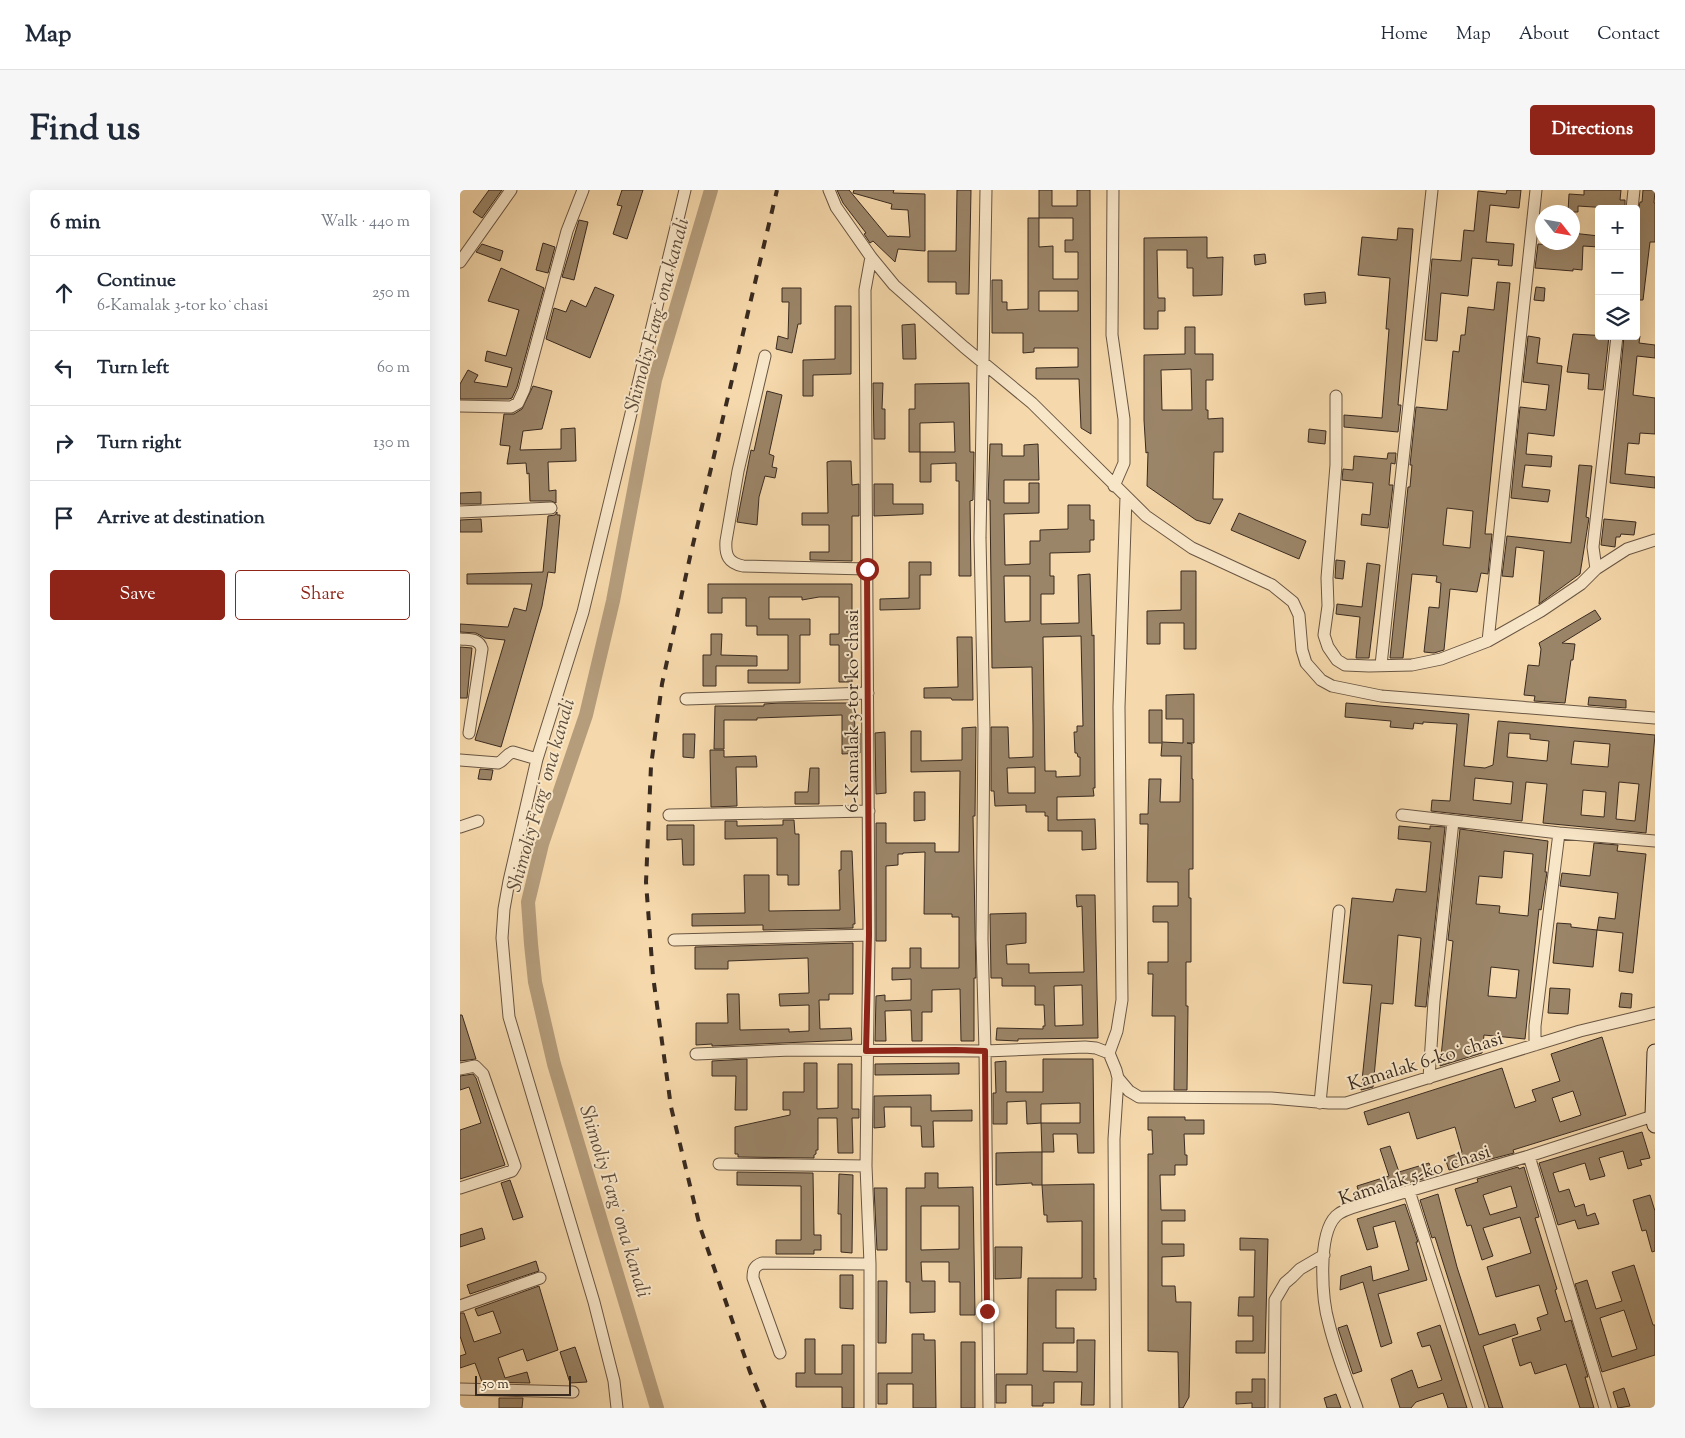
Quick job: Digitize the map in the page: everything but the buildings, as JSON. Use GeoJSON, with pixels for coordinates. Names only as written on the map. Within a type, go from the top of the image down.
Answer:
{"type":"FeatureCollection","features":[{"type":"Feature","properties":{"kind":"street"},"geometry":{"type":"LineString","coordinates":[[460,262],[511,190]]}},
{"type":"Feature","properties":{"kind":"street"},"geometry":{"type":"LineString","coordinates":[[460,406],[511,407],[519,401],[524,390],[567,231],[583,190]]}},
{"type":"Feature","properties":{"kind":"street"},"geometry":{"type":"LineString","coordinates":[[617,1408],[614,1381],[594,1302],[509,1017],[502,938],[504,909],[537,759],[583,612],[685,190]]}},
{"type":"Feature","properties":{"kind":"street"},"geometry":{"type":"LineString","coordinates":[[828,190],[836,206],[871,257],[894,285],[1032,403],[1146,516],[1192,548],[1248,573],[1284,593],[1293,602],[1299,615],[1302,650],[1306,663],[1321,680],[1332,686],[1381,696],[1655,718]]}},
{"type":"Feature","properties":{"kind":"street"},"geometry":{"type":"LineString","coordinates":[[986,190],[980,538],[984,729],[982,939],[989,1408]]}},
{"type":"Feature","properties":{"kind":"street"},"geometry":{"type":"LineString","coordinates":[[1113,190],[1112,335],[1124,419],[1124,464],[1114,486]]}},
{"type":"Feature","properties":{"kind":"street"},"geometry":{"type":"LineString","coordinates":[[1381,665],[1432,190]]}},
{"type":"Feature","properties":{"kind":"street"},"geometry":{"type":"LineString","coordinates":[[1488,641],[1536,190]]}},
{"type":"Feature","properties":{"kind":"street"},"geometry":{"type":"LineString","coordinates":[[1632,205],[1634,190]]}},
{"type":"Feature","properties":{"kind":"street","name":"6-Kamalak 3-tor koʻchasi"},"geometry":{"type":"LineString","coordinates":[[870,1408],[870,1264],[866,1166],[869,811],[865,290],[871,257]]}},
{"type":"Feature","properties":{"kind":"street"},"geometry":{"type":"LineString","coordinates":[[1596,569],[1593,547],[1617,340]]}},
{"type":"Feature","properties":{"kind":"street"},"geometry":{"type":"LineString","coordinates":[[765,356],[738,471],[726,541],[727,558],[737,565],[743,566],[867,569]]}},
{"type":"Feature","properties":{"kind":"street"},"geometry":{"type":"LineString","coordinates":[[1336,396],[1336,465],[1327,578],[1328,606],[1324,635],[1328,647],[1337,660],[1346,665],[1412,665],[1441,659],[1488,641],[1541,611],[1581,584],[1596,569],[1627,550],[1655,540]]}},
{"type":"Feature","properties":{"kind":"street"},"geometry":{"type":"LineString","coordinates":[[1116,1408],[1114,1138],[1118,1078],[1109,1053],[1116,1031],[1122,1000],[1119,707],[1126,497]]}},
{"type":"Feature","properties":{"kind":"street"},"geometry":{"type":"LineString","coordinates":[[460,512],[551,508]]}},
{"type":"Feature","properties":{"kind":"street"},"geometry":{"type":"LineString","coordinates":[[460,639],[478,641],[482,649],[469,733]]}},
{"type":"Feature","properties":{"kind":"street"},"geometry":{"type":"LineString","coordinates":[[686,698],[868,694]]}},
{"type":"Feature","properties":{"kind":"street"},"geometry":{"type":"LineString","coordinates":[[460,760],[498,763],[502,762],[509,753],[513,752],[537,759]]}},
{"type":"Feature","properties":{"kind":"street"},"geometry":{"type":"LineString","coordinates":[[669,815],[869,811]]}},
{"type":"Feature","properties":{"kind":"street"},"geometry":{"type":"LineString","coordinates":[[1402,815],[1559,833],[1655,841]]}},
{"type":"Feature","properties":{"kind":"street"},"geometry":{"type":"LineString","coordinates":[[460,827],[478,821]]}},
{"type":"Feature","properties":{"kind":"street"},"geometry":{"type":"LineString","coordinates":[[1429,1078],[1434,1001],[1453,821]]}},
{"type":"Feature","properties":{"kind":"street"},"geometry":{"type":"LineString","coordinates":[[1535,1045],[1535,1026],[1559,833]]}},
{"type":"Feature","properties":{"kind":"street"},"geometry":{"type":"LineString","coordinates":[[1320,1103],[1339,911]]}},
{"type":"Feature","properties":{"kind":"street"},"geometry":{"type":"LineString","coordinates":[[674,940],[869,935]]}},
{"type":"Feature","properties":{"kind":"street","name":"Kamalak 6-koʻchasi"},"geometry":{"type":"LineString","coordinates":[[1118,1078],[1129,1091],[1139,1097],[1271,1098],[1320,1103],[1346,1103],[1580,1031],[1655,1013]]}},
{"type":"Feature","properties":{"kind":"street"},"geometry":{"type":"LineString","coordinates":[[696,1054],[791,1050],[985,1051],[1085,1047],[1096,1048],[1109,1053]]}},
{"type":"Feature","properties":{"kind":"street"},"geometry":{"type":"LineString","coordinates":[[1654,1120],[1655,1052]]}},
{"type":"Feature","properties":{"kind":"street"},"geometry":{"type":"LineString","coordinates":[[460,1188],[512,1172],[514,1166],[483,1074],[474,1066],[464,1068]]}},
{"type":"Feature","properties":{"kind":"street","name":"Kamalak 5-koʻchasi"},"geometry":{"type":"LineString","coordinates":[[1324,1255],[1330,1225],[1336,1216],[1345,1211],[1654,1120]]}},
{"type":"Feature","properties":{"kind":"street"},"geometry":{"type":"LineString","coordinates":[[1529,1156],[1605,1408]]}},
{"type":"Feature","properties":{"kind":"street"},"geometry":{"type":"LineString","coordinates":[[719,1164],[866,1166]]}},
{"type":"Feature","properties":{"kind":"street"},"geometry":{"type":"LineString","coordinates":[[1409,1191],[1479,1408]]}},
{"type":"Feature","properties":{"kind":"street"},"geometry":{"type":"LineString","coordinates":[[1274,1408],[1275,1300],[1285,1283],[1292,1276],[1324,1255]]}},
{"type":"Feature","properties":{"kind":"street"},"geometry":{"type":"LineString","coordinates":[[1324,1255],[1324,1285],[1329,1324],[1357,1408]]}},
{"type":"Feature","properties":{"kind":"street"},"geometry":{"type":"LineString","coordinates":[[780,1353],[753,1278],[753,1270],[757,1265],[762,1263],[870,1264]]}},
{"type":"Feature","properties":{"kind":"street"},"geometry":{"type":"LineString","coordinates":[[460,1306],[540,1278]]}},
{"type":"Feature","properties":{"kind":"street"},"geometry":{"type":"LineString","coordinates":[[460,1389],[573,1392]]}},
{"type":"Feature","properties":{"kind":"waterway","name":"Shimoliy Fargʻona kanali"},"geometry":{"type":"LineString","coordinates":[[657,1408],[554,1064],[535,982],[528,902],[542,844],[586,715],[613,601],[655,380],[711,190]]}},
{"type":"Feature","properties":{"kind":"railway"},"geometry":{"type":"LineString","coordinates":[[765,1408],[750,1372],[700,1227],[671,1107],[653,976],[646,882],[651,766],[662,684],[690,557],[777,190]]}},
{"type":"Feature","properties":{"kind":"route"},"geometry":{"type":"LineString","coordinates":[[867,569],[869,935],[866,1051],[985,1051],[987,1311]]}}]}
